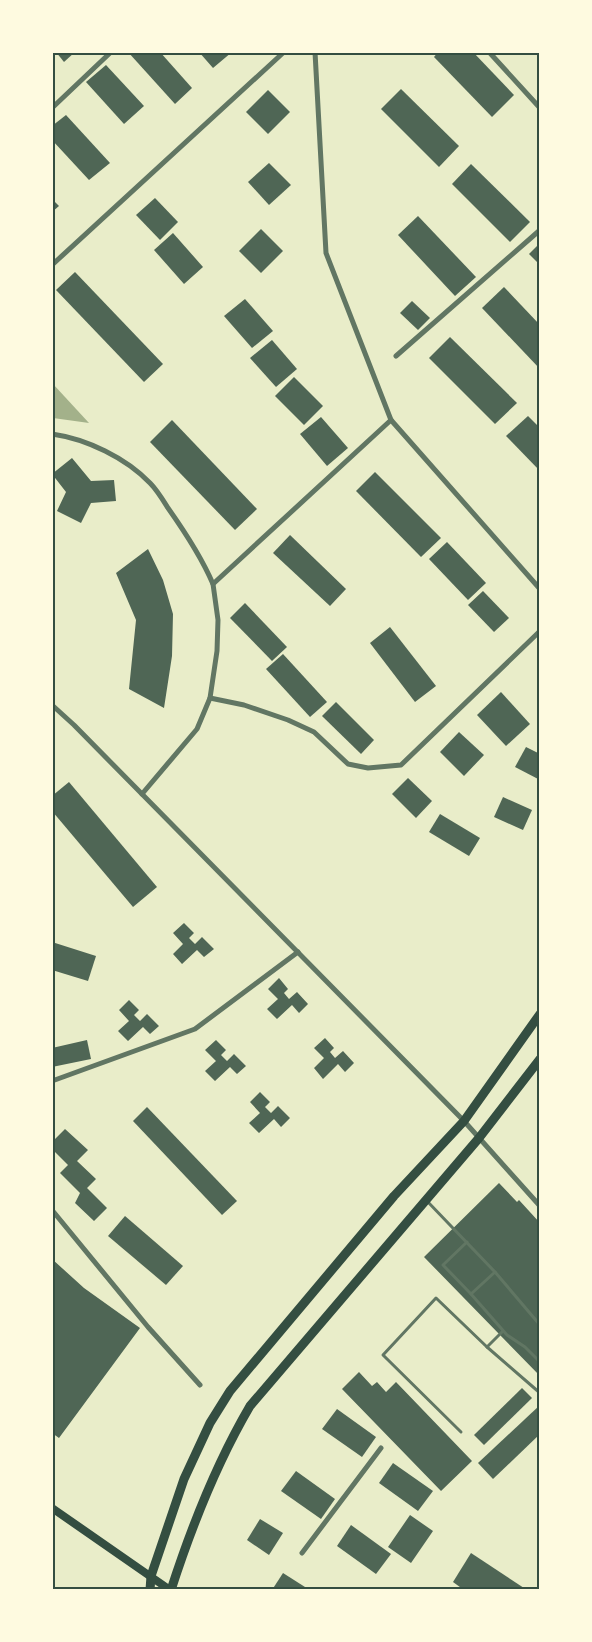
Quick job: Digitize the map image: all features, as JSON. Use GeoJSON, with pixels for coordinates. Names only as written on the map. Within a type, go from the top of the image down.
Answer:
{"type":"FeatureCollection","features":[{"type":"Feature","properties":{"kind":"main road"},"geometry":{"type":"LineString","coordinates":[[146,1590],[184,1479],[210,1423],[230,1392],[394,1196],[464,1121],[540,1014]]}},
{"type":"Feature","properties":{"kind":"main road"},"geometry":{"type":"LineString","coordinates":[[52,1508],[171,1590],[189,1534],[208,1487],[233,1435],[250,1406],[479,1138],[540,1059]]}},
{"type":"Feature","properties":{"kind":"main road"},"geometry":{"type":"LineString","coordinates":[[150,1590],[151,1576]]}},
{"type":"Feature","properties":{"kind":"street"},"geometry":{"type":"LineString","coordinates":[[52,108],[111,52]]}},
{"type":"Feature","properties":{"kind":"street"},"geometry":{"type":"LineString","coordinates":[[52,265],[284,52]]}},
{"type":"Feature","properties":{"kind":"street"},"geometry":{"type":"LineString","coordinates":[[315,52],[326,254],[390,420],[540,588]]}},
{"type":"Feature","properties":{"kind":"street"},"geometry":{"type":"LineString","coordinates":[[489,52],[540,108]]}},
{"type":"Feature","properties":{"kind":"street"},"geometry":{"type":"LineString","coordinates":[[396,356],[540,230]]}},
{"type":"Feature","properties":{"kind":"street"},"geometry":{"type":"LineString","coordinates":[[213,584],[390,420]]}},
{"type":"Feature","properties":{"kind":"street"},"geometry":{"type":"LineString","coordinates":[[52,434],[66,436],[120,457],[151,483],[203,560],[213,584],[218,620],[217,651],[210,698],[197,729],[142,794]]}},
{"type":"Feature","properties":{"kind":"street"},"geometry":{"type":"LineString","coordinates":[[210,698],[244,705],[288,720],[314,732],[348,764],[368,768],[402,765],[540,631]]}},
{"type":"Feature","properties":{"kind":"street"},"geometry":{"type":"LineString","coordinates":[[52,705],[464,1121],[540,1206]]}},
{"type":"Feature","properties":{"kind":"street"},"geometry":{"type":"LineString","coordinates":[[52,1080],[195,1029],[298,952]]}},
{"type":"Feature","properties":{"kind":"street"},"geometry":{"type":"LineString","coordinates":[[52,1210],[148,1327],[200,1385]]}},
{"type":"Feature","properties":{"kind":"street"},"geometry":{"type":"LineString","coordinates":[[302,1552],[381,1448]]}},
{"type":"Feature","properties":{"kind":"lane"},"geometry":{"type":"LineString","coordinates":[[425,1199],[495,1272],[540,1325]]}},
{"type":"Feature","properties":{"kind":"lane"},"geometry":{"type":"LineString","coordinates":[[467,1242],[443,1265],[503,1331],[525,1347],[540,1362]]}},
{"type":"Feature","properties":{"kind":"lane"},"geometry":{"type":"LineString","coordinates":[[471,1294],[495,1272]]}},
{"type":"Feature","properties":{"kind":"lane"},"geometry":{"type":"LineString","coordinates":[[461,1432],[383,1355],[436,1298],[486,1347],[540,1394]]}},
{"type":"Feature","properties":{"kind":"lane"},"geometry":{"type":"LineString","coordinates":[[486,1347],[503,1331]]}},
{"type":"Feature","properties":{"kind":"shaded area"},"geometry":{"type":"Polygon","coordinates":[[[53,384],[89,423],[53,418],[53,384]]]}},
{"type":"Feature","properties":{"kind":"building"},"geometry":{"type":"Polygon","coordinates":[[[56,52],[75,52],[64,62],[56,52]]]}},
{"type":"Feature","properties":{"kind":"building"},"geometry":{"type":"Polygon","coordinates":[[[128,52],[160,52],[192,88],[175,104],[128,52]]]}},
{"type":"Feature","properties":{"kind":"building"},"geometry":{"type":"Polygon","coordinates":[[[199,52],[232,52],[213,68],[199,52]]]}},
{"type":"Feature","properties":{"kind":"building"},"geometry":{"type":"Polygon","coordinates":[[[438,52],[473,52],[514,95],[492,117],[434,57],[438,52]]]}},
{"type":"Feature","properties":{"kind":"building"},"geometry":{"type":"Polygon","coordinates":[[[106,65],[144,106],[124,124],[86,82],[106,65]]]}},
{"type":"Feature","properties":{"kind":"building"},"geometry":{"type":"Polygon","coordinates":[[[401,89],[459,146],[439,167],[381,109],[401,89]]]}},
{"type":"Feature","properties":{"kind":"building"},"geometry":{"type":"Polygon","coordinates":[[[268,90],[290,112],[268,134],[246,112],[268,90]]]}},
{"type":"Feature","properties":{"kind":"building"},"geometry":{"type":"Polygon","coordinates":[[[66,115],[110,163],[89,180],[52,140],[52,126],[66,115]]]}},
{"type":"Feature","properties":{"kind":"building"},"geometry":{"type":"Polygon","coordinates":[[[269,163],[291,185],[269,205],[248,182],[269,163]]]}},
{"type":"Feature","properties":{"kind":"building"},"geometry":{"type":"Polygon","coordinates":[[[471,164],[530,222],[510,242],[452,184],[471,164]]]}},
{"type":"Feature","properties":{"kind":"building"},"geometry":{"type":"Polygon","coordinates":[[[155,198],[178,222],[160,240],[136,215],[155,198]]]}},
{"type":"Feature","properties":{"kind":"building"},"geometry":{"type":"Polygon","coordinates":[[[52,199],[59,206],[52,212],[52,199]]]}},
{"type":"Feature","properties":{"kind":"building"},"geometry":{"type":"Polygon","coordinates":[[[418,216],[476,277],[455,296],[398,235],[418,216]]]}},
{"type":"Feature","properties":{"kind":"building"},"geometry":{"type":"Polygon","coordinates":[[[261,229],[283,251],[261,273],[239,251],[261,229]]]}},
{"type":"Feature","properties":{"kind":"building"},"geometry":{"type":"Polygon","coordinates":[[[173,233],[203,267],[184,284],[154,250],[173,233]]]}},
{"type":"Feature","properties":{"kind":"building"},"geometry":{"type":"Polygon","coordinates":[[[540,243],[540,265],[529,254],[540,243]]]}},
{"type":"Feature","properties":{"kind":"building"},"geometry":{"type":"Polygon","coordinates":[[[75,272],[163,364],[144,382],[56,290],[75,272]]]}},
{"type":"Feature","properties":{"kind":"building"},"geometry":{"type":"Polygon","coordinates":[[[504,287],[540,325],[540,369],[482,308],[504,287]]]}},
{"type":"Feature","properties":{"kind":"building"},"geometry":{"type":"Polygon","coordinates":[[[245,299],[273,331],[252,348],[224,316],[245,299]]]}},
{"type":"Feature","properties":{"kind":"building"},"geometry":{"type":"Polygon","coordinates":[[[412,301],[430,318],[418,330],[400,313],[412,301]]]}},
{"type":"Feature","properties":{"kind":"building"},"geometry":{"type":"Polygon","coordinates":[[[450,337],[517,403],[495,424],[429,358],[450,337]]]}},
{"type":"Feature","properties":{"kind":"building"},"geometry":{"type":"Polygon","coordinates":[[[272,340],[297,369],[276,387],[250,358],[272,340]]]}},
{"type":"Feature","properties":{"kind":"building"},"geometry":{"type":"Polygon","coordinates":[[[294,377],[323,406],[304,425],[275,396],[294,377]]]}},
{"type":"Feature","properties":{"kind":"building"},"geometry":{"type":"Polygon","coordinates":[[[528,416],[540,428],[540,471],[506,436],[528,416]]]}},
{"type":"Feature","properties":{"kind":"building"},"geometry":{"type":"Polygon","coordinates":[[[321,417],[348,448],[327,466],[300,434],[321,417]]]}},
{"type":"Feature","properties":{"kind":"building"},"geometry":{"type":"Polygon","coordinates":[[[172,420],[257,509],[235,530],[150,442],[172,420]]]}},
{"type":"Feature","properties":{"kind":"building"},"geometry":{"type":"Polygon","coordinates":[[[72,458],[91,481],[114,480],[116,501],[91,503],[81,523],[57,511],[66,492],[52,474],[72,458]]]}},
{"type":"Feature","properties":{"kind":"building"},"geometry":{"type":"Polygon","coordinates":[[[375,472],[441,538],[421,557],[356,491],[375,472]]]}},
{"type":"Feature","properties":{"kind":"building"},"geometry":{"type":"Polygon","coordinates":[[[290,535],[346,589],[330,606],[273,553],[290,535]]]}},
{"type":"Feature","properties":{"kind":"building"},"geometry":{"type":"Polygon","coordinates":[[[447,542],[486,583],[468,600],[429,559],[447,542]]]}},
{"type":"Feature","properties":{"kind":"building"},"geometry":{"type":"Polygon","coordinates":[[[148,549],[163,580],[173,614],[172,656],[164,708],[129,689],[136,620],[116,573],[148,549]]]}},
{"type":"Feature","properties":{"kind":"building"},"geometry":{"type":"Polygon","coordinates":[[[483,591],[509,618],[494,632],[468,605],[483,591]]]}},
{"type":"Feature","properties":{"kind":"building"},"geometry":{"type":"Polygon","coordinates":[[[245,603],[287,647],[272,661],[230,618],[245,603]]]}},
{"type":"Feature","properties":{"kind":"building"},"geometry":{"type":"Polygon","coordinates":[[[390,627],[436,686],[415,702],[370,643],[390,627]]]}},
{"type":"Feature","properties":{"kind":"building"},"geometry":{"type":"Polygon","coordinates":[[[283,654],[327,702],[310,717],[266,669],[283,654]]]}},
{"type":"Feature","properties":{"kind":"building"},"geometry":{"type":"Polygon","coordinates":[[[501,692],[530,724],[506,746],[477,715],[501,692]]]}},
{"type":"Feature","properties":{"kind":"building"},"geometry":{"type":"Polygon","coordinates":[[[336,702],[374,740],[361,754],[322,716],[336,702]]]}},
{"type":"Feature","properties":{"kind":"building"},"geometry":{"type":"Polygon","coordinates":[[[459,732],[484,755],[464,776],[440,752],[459,732]]]}},
{"type":"Feature","properties":{"kind":"building"},"geometry":{"type":"Polygon","coordinates":[[[526,747],[540,754],[540,780],[515,767],[526,747]]]}},
{"type":"Feature","properties":{"kind":"building"},"geometry":{"type":"Polygon","coordinates":[[[408,778],[432,801],[416,818],[392,794],[408,778]]]}},
{"type":"Feature","properties":{"kind":"building"},"geometry":{"type":"Polygon","coordinates":[[[69,782],[157,887],[133,907],[52,811],[52,796],[69,782]]]}},
{"type":"Feature","properties":{"kind":"building"},"geometry":{"type":"Polygon","coordinates":[[[503,797],[532,810],[523,830],[494,817],[503,797]]]}},
{"type":"Feature","properties":{"kind":"building"},"geometry":{"type":"Polygon","coordinates":[[[440,814],[480,838],[469,856],[429,832],[440,814]]]}},
{"type":"Feature","properties":{"kind":"building"},"geometry":{"type":"Polygon","coordinates":[[[184,923],[194,933],[189,938],[195,944],[202,937],[214,949],[204,957],[197,950],[182,964],[173,954],[183,944],[173,933],[184,923]]]}},
{"type":"Feature","properties":{"kind":"building"},"geometry":{"type":"Polygon","coordinates":[[[52,942],[96,956],[88,981],[52,970],[52,942]]]}},
{"type":"Feature","properties":{"kind":"building"},"geometry":{"type":"Polygon","coordinates":[[[279,978],[288,989],[284,993],[289,999],[297,992],[308,1004],[299,1013],[292,1005],[277,1019],[267,1009],[278,999],[268,989],[279,978]]]}},
{"type":"Feature","properties":{"kind":"building"},"geometry":{"type":"Polygon","coordinates":[[[129,1000],[139,1010],[134,1015],[140,1021],[147,1014],[159,1026],[150,1034],[143,1027],[128,1041],[118,1031],[129,1021],[119,1010],[129,1000]]]}},
{"type":"Feature","properties":{"kind":"building"},"geometry":{"type":"Polygon","coordinates":[[[325,1038],[334,1048],[330,1052],[335,1058],[343,1051],[354,1063],[345,1072],[338,1064],[323,1079],[314,1068],[324,1058],[314,1048],[325,1038]]]}},
{"type":"Feature","properties":{"kind":"building"},"geometry":{"type":"Polygon","coordinates":[[[87,1040],[91,1059],[52,1067],[52,1048],[87,1040]]]}},
{"type":"Feature","properties":{"kind":"building"},"geometry":{"type":"Polygon","coordinates":[[[216,1040],[226,1050],[221,1055],[227,1061],[234,1054],[246,1066],[237,1074],[230,1067],[215,1081],[205,1071],[216,1061],[205,1050],[216,1040]]]}},
{"type":"Feature","properties":{"kind":"building"},"geometry":{"type":"Polygon","coordinates":[[[260,1092],[270,1102],[265,1107],[271,1113],[278,1106],[290,1118],[281,1127],[274,1119],[259,1133],[249,1123],[260,1113],[250,1102],[260,1092]]]}},
{"type":"Feature","properties":{"kind":"building"},"geometry":{"type":"Polygon","coordinates":[[[147,1107],[237,1201],[222,1215],[133,1121],[147,1107]]]}},
{"type":"Feature","properties":{"kind":"building"},"geometry":{"type":"Polygon","coordinates":[[[65,1129],[88,1150],[77,1161],[96,1179],[87,1188],[107,1208],[94,1221],[75,1203],[80,1193],[60,1173],[68,1165],[52,1149],[52,1142],[65,1129]]]}},
{"type":"Feature","properties":{"kind":"building"},"geometry":{"type":"Polygon","coordinates":[[[499,1183],[517,1202],[519,1200],[540,1223],[540,1376],[424,1257],[499,1183]]]}},
{"type":"Feature","properties":{"kind":"building"},"geometry":{"type":"Polygon","coordinates":[[[125,1216],[183,1266],[166,1285],[108,1236],[125,1216]]]}},
{"type":"Feature","properties":{"kind":"building"},"geometry":{"type":"Polygon","coordinates":[[[52,1259],[84,1288],[140,1328],[59,1438],[52,1433],[52,1259]]]}},
{"type":"Feature","properties":{"kind":"building"},"geometry":{"type":"Polygon","coordinates":[[[359,1372],[372,1386],[377,1382],[386,1392],[396,1382],[472,1461],[441,1491],[342,1389],[359,1372]]]}},
{"type":"Feature","properties":{"kind":"building"},"geometry":{"type":"Polygon","coordinates":[[[522,1388],[532,1398],[484,1445],[474,1435],[522,1388]]]}},
{"type":"Feature","properties":{"kind":"building"},"geometry":{"type":"Polygon","coordinates":[[[540,1405],[540,1434],[493,1479],[478,1463],[540,1405]]]}},
{"type":"Feature","properties":{"kind":"building"},"geometry":{"type":"Polygon","coordinates":[[[337,1409],[376,1437],[362,1457],[322,1429],[337,1409]]]}},
{"type":"Feature","properties":{"kind":"building"},"geometry":{"type":"Polygon","coordinates":[[[393,1463],[433,1491],[418,1511],[379,1483],[393,1463]]]}},
{"type":"Feature","properties":{"kind":"building"},"geometry":{"type":"Polygon","coordinates":[[[296,1471],[335,1499],[321,1519],[281,1491],[296,1471]]]}},
{"type":"Feature","properties":{"kind":"building"},"geometry":{"type":"Polygon","coordinates":[[[410,1515],[433,1531],[411,1563],[388,1547],[410,1515]]]}},
{"type":"Feature","properties":{"kind":"building"},"geometry":{"type":"Polygon","coordinates":[[[260,1519],[283,1533],[269,1555],[247,1540],[260,1519]]]}},
{"type":"Feature","properties":{"kind":"building"},"geometry":{"type":"Polygon","coordinates":[[[351,1525],[391,1554],[376,1574],[337,1546],[351,1525]]]}},
{"type":"Feature","properties":{"kind":"building"},"geometry":{"type":"Polygon","coordinates":[[[471,1553],[527,1590],[464,1590],[453,1582],[471,1553]]]}},
{"type":"Feature","properties":{"kind":"building"},"geometry":{"type":"Polygon","coordinates":[[[283,1573],[305,1587],[304,1590],[272,1590],[283,1573]]]}}]}
